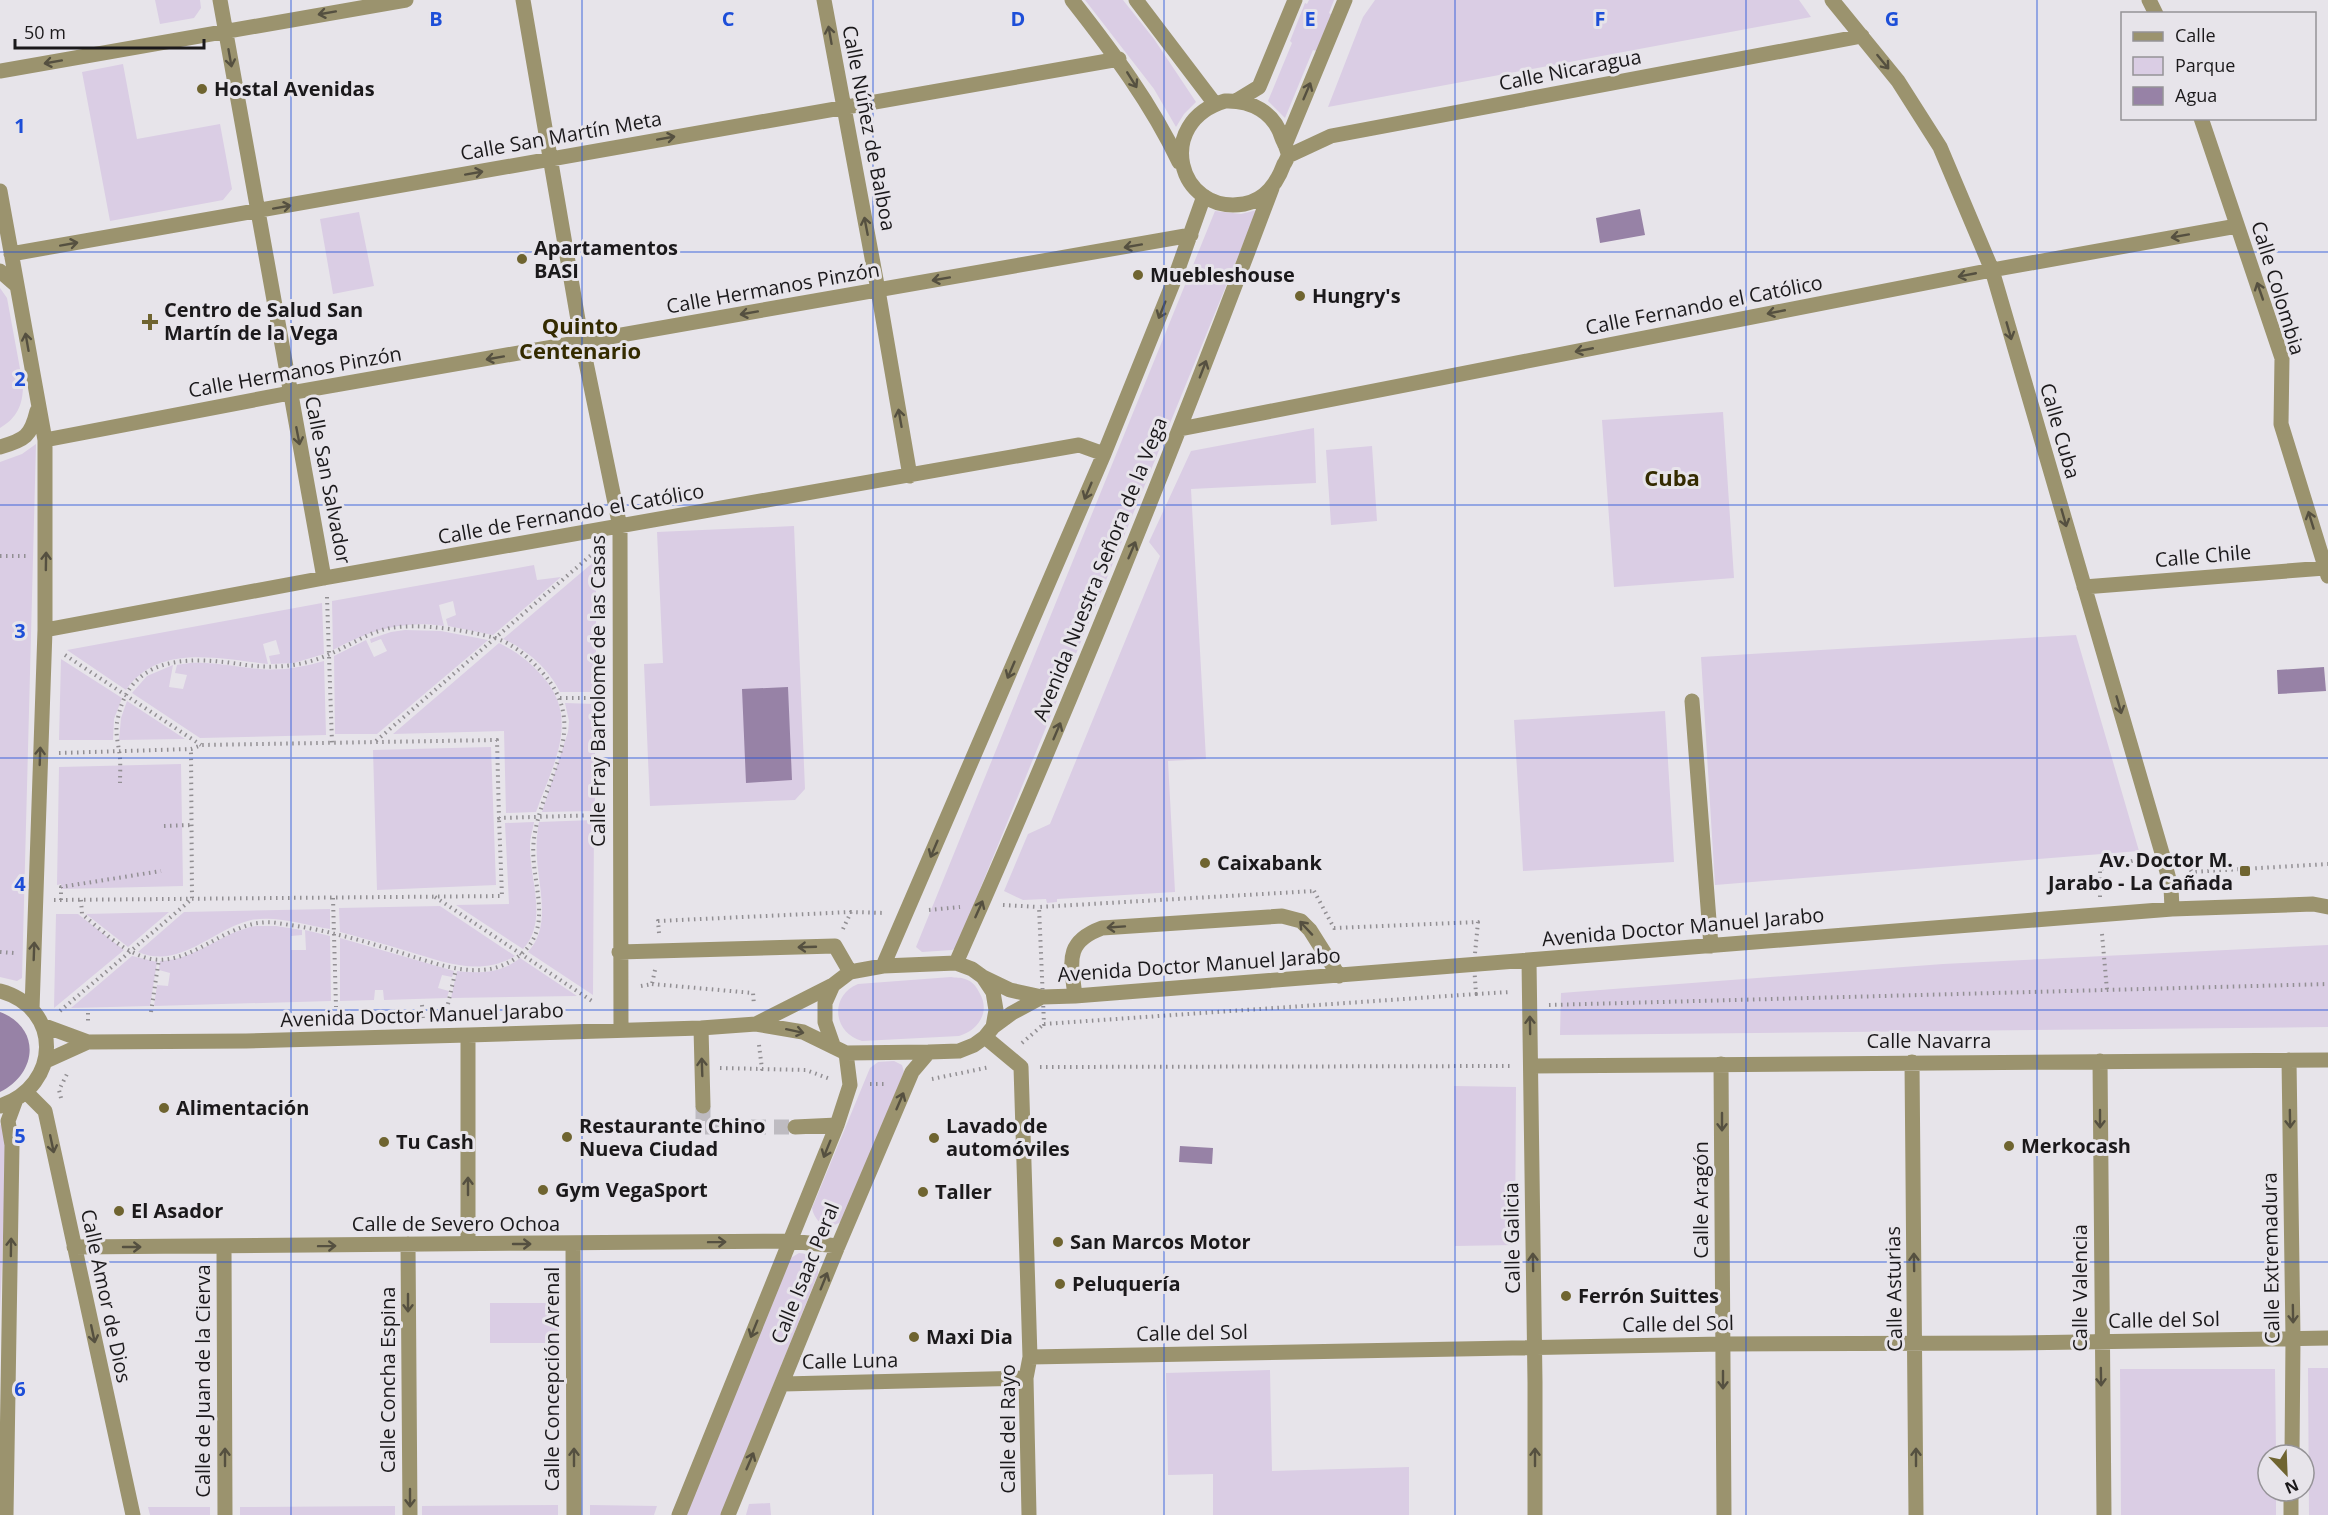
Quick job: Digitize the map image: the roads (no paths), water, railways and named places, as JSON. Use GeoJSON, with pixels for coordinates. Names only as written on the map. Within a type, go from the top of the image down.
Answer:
{"type":"FeatureCollection","features":[{"type":"Feature","properties":{"kind":"street","name":"Calle San Salvador"},"geometry":{"type":"LineString","coordinates":[[220,0],[324,578]]}},
{"type":"Feature","properties":{"kind":"street"},"geometry":{"type":"LineString","coordinates":[[0,71],[406,0]]}},
{"type":"Feature","properties":{"kind":"street","name":"Calle Fray Bartolomé de las Casas"},"geometry":{"type":"LineString","coordinates":[[523,0],[582,343],[620,527],[619,952],[621,1030]]}},
{"type":"Feature","properties":{"kind":"street","name":"Calle Núñez de Balboa"},"geometry":{"type":"LineString","coordinates":[[824,0],[910,476]]}},
{"type":"Feature","properties":{"kind":"street"},"geometry":{"type":"LineString","coordinates":[[1072,0],[1119,59],[1166,134],[1192,185],[1204,196],[1224,204],[1247,203],[1261,197],[1272,188],[1280,176],[1286,150],[1345,0]]}},
{"type":"Feature","properties":{"kind":"street"},"geometry":{"type":"LineString","coordinates":[[1136,0],[1215,104]]}},
{"type":"Feature","properties":{"kind":"street"},"geometry":{"type":"LineString","coordinates":[[1236,101],[1259,87],[1295,0]]}},
{"type":"Feature","properties":{"kind":"street","name":"Calle Cuba"},"geometry":{"type":"LineString","coordinates":[[1832,0],[1898,81],[1940,147],[1992,270],[2162,853],[2171,887],[2172,909]]}},
{"type":"Feature","properties":{"kind":"street","name":"Calle Nicaragua"},"geometry":{"type":"LineString","coordinates":[[1286,150],[1331,136],[1863,36]]}},
{"type":"Feature","properties":{"kind":"street","name":"Calle San Martín Meta"},"geometry":{"type":"LineString","coordinates":[[11,254],[1119,59]]}},
{"type":"Feature","properties":{"kind":"street"},"geometry":{"type":"LineString","coordinates":[[1184,172],[1181,156],[1183,140],[1190,124],[1201,112],[1215,104],[1236,101],[1253,105],[1268,114],[1279,128],[1286,150]]}},
{"type":"Feature","properties":{"kind":"street","name":"Calle Colombia"},"geometry":{"type":"LineString","coordinates":[[2202,120],[2282,357],[2281,424],[2327,572]]}},
{"type":"Feature","properties":{"kind":"street","name":"Avenida Nuestra Señora de la Vega"},"geometry":{"type":"LineString","coordinates":[[956,963],[1047,755],[1180,429],[1272,188]]}},
{"type":"Feature","properties":{"kind":"street"},"geometry":{"type":"LineString","coordinates":[[0,191],[45,440],[45,630],[32,1009]]}},
{"type":"Feature","properties":{"kind":"street","name":"Avenida Nuestra Señora de la Vega"},"geometry":{"type":"LineString","coordinates":[[883,966],[1104,454],[1191,236],[1204,196]]}},
{"type":"Feature","properties":{"kind":"street","name":"Calle Fernando el Católico"},"geometry":{"type":"LineString","coordinates":[[1180,429],[1992,270],[2237,226]]}},
{"type":"Feature","properties":{"kind":"street","name":"Calle Hermanos Pinzón"},"geometry":{"type":"LineString","coordinates":[[45,440],[290,393],[1191,236]]}},
{"type":"Feature","properties":{"kind":"street"},"geometry":{"type":"LineString","coordinates":[[0,271],[17,286]]}},
{"type":"Feature","properties":{"kind":"street"},"geometry":{"type":"LineString","coordinates":[[0,447],[18,441],[32,430],[39,405]]}},
{"type":"Feature","properties":{"kind":"street","name":"Calle de Fernando el Católico"},"geometry":{"type":"LineString","coordinates":[[45,630],[324,578],[1079,445],[1104,454]]}},
{"type":"Feature","properties":{"kind":"street","name":"Calle Chile"},"geometry":{"type":"LineString","coordinates":[[2084,587],[2327,572]]}},
{"type":"Feature","properties":{"kind":"street"},"geometry":{"type":"LineString","coordinates":[[1692,701],[1711,946]]}},
{"type":"Feature","properties":{"kind":"street","name":"Avenida Doctor Manuel Jarabo"},"geometry":{"type":"LineString","coordinates":[[956,963],[1010,990],[1042,998],[2172,909],[2313,904],[2328,907]]}},
{"type":"Feature","properties":{"kind":"street"},"geometry":{"type":"LineString","coordinates":[[1075,996],[1071,959],[1076,945],[1086,934],[1102,928],[1282,916],[1301,921],[1310,930],[1339,976]]}},
{"type":"Feature","properties":{"kind":"street"},"geometry":{"type":"LineString","coordinates":[[619,952],[835,946],[849,972],[883,966],[956,963]]}},
{"type":"Feature","properties":{"kind":"street","name":"Calle Galicia"},"geometry":{"type":"LineString","coordinates":[[1529,961],[1535,1348],[1535,1515]]}},
{"type":"Feature","properties":{"kind":"street","name":"Avenida Doctor Manuel Jarabo"},"geometry":{"type":"LineString","coordinates":[[756,1024],[833,985],[849,972]]}},
{"type":"Feature","properties":{"kind":"street"},"geometry":{"type":"LineString","coordinates":[[983,977],[993,992],[996,1010],[989,1032]]}},
{"type":"Feature","properties":{"kind":"street","name":"Calle Isaac Peral"},"geometry":{"type":"LineString","coordinates":[[679,1515],[837,1125],[850,1085],[839,1049],[825,1022],[825,1003],[833,985]]}},
{"type":"Feature","properties":{"kind":"street"},"geometry":{"type":"LineString","coordinates":[[0,991],[18,998],[32,1009],[42,1024],[46,1042],[46,1061],[39,1079],[14,1100],[8,1121],[12,1145],[6,1515]]}},
{"type":"Feature","properties":{"kind":"street","name":"Avenida Doctor Manuel Jarabo"},"geometry":{"type":"LineString","coordinates":[[42,1024],[88,1042],[246,1041],[700,1028],[756,1024],[803,1032],[839,1049],[929,1052],[959,1050],[974,1045],[1012,1013],[1042,998]]}},
{"type":"Feature","properties":{"kind":"street"},"geometry":{"type":"LineString","coordinates":[[700,1028],[703,1106]]}},
{"type":"Feature","properties":{"kind":"street","name":"Calle del Rayo"},"geometry":{"type":"LineString","coordinates":[[989,1032],[1021,1067],[1029,1357],[1026,1378],[1029,1515]]}},
{"type":"Feature","properties":{"kind":"street"},"geometry":{"type":"LineString","coordinates":[[468,1035],[468,1244]]}},
{"type":"Feature","properties":{"kind":"street","name":"Avenida Doctor Manuel Jarabo"},"geometry":{"type":"LineString","coordinates":[[46,1061],[88,1042]]}},
{"type":"Feature","properties":{"kind":"street","name":"Calle Isaac Peral"},"geometry":{"type":"LineString","coordinates":[[728,1515],[912,1072],[929,1052]]}},
{"type":"Feature","properties":{"kind":"street","name":"Calle Valencia"},"geometry":{"type":"LineString","coordinates":[[2100,1060],[2104,1515]]}},
{"type":"Feature","properties":{"kind":"street","name":"Calle Extremadura"},"geometry":{"type":"LineString","coordinates":[[2289,1060],[2292,1443]]}},
{"type":"Feature","properties":{"kind":"street","name":"Calle Navarra"},"geometry":{"type":"LineString","coordinates":[[1531,1066],[2328,1060]]}},
{"type":"Feature","properties":{"kind":"street","name":"Calle Asturias"},"geometry":{"type":"LineString","coordinates":[[1912,1062],[1916,1515]]}},
{"type":"Feature","properties":{"kind":"street","name":"Calle Aragón"},"geometry":{"type":"LineString","coordinates":[[1721,1064],[1724,1515]]}},
{"type":"Feature","properties":{"kind":"street","name":"Calle Amor de Dios"},"geometry":{"type":"LineString","coordinates":[[14,1100],[45,1111],[133,1515]]}},
{"type":"Feature","properties":{"kind":"street"},"geometry":{"type":"LineString","coordinates":[[795,1126],[837,1125]]}},
{"type":"Feature","properties":{"kind":"street","name":"Calle de Severo Ochoa"},"geometry":{"type":"LineString","coordinates":[[74,1247],[789,1241],[838,1246]]}},
{"type":"Feature","properties":{"kind":"street","name":"Calle Concha Espina"},"geometry":{"type":"LineString","coordinates":[[408,1244],[410,1515]]}},
{"type":"Feature","properties":{"kind":"street","name":"Calle Concepción Arenal"},"geometry":{"type":"LineString","coordinates":[[573,1244],[574,1515]]}},
{"type":"Feature","properties":{"kind":"street","name":"Calle de Juan de la Cierva"},"geometry":{"type":"LineString","coordinates":[[224,1247],[225,1515]]}},
{"type":"Feature","properties":{"kind":"street","name":"Calle del Sol"},"geometry":{"type":"LineString","coordinates":[[1029,1357],[1723,1344],[1916,1344],[2328,1338]]}},
{"type":"Feature","properties":{"kind":"street","name":"Calle Luna"},"geometry":{"type":"LineString","coordinates":[[783,1384],[1026,1378]]}},
{"type":"Feature","properties":{"kind":"water"},"geometry":{"type":"Polygon","coordinates":[[[1640,209],[1645,235],[1600,243],[1596,218],[1640,209]]]}},
{"type":"Feature","properties":{"kind":"water"},"geometry":{"type":"Polygon","coordinates":[[[2324,667],[2326,691],[2278,694],[2277,670],[2324,667]]]}},
{"type":"Feature","properties":{"kind":"water"},"geometry":{"type":"Polygon","coordinates":[[[788,687],[792,780],[746,783],[742,689],[788,687]]]}},
{"type":"Feature","properties":{"kind":"water"},"geometry":{"type":"Polygon","coordinates":[[[0,1012],[14,1019],[23,1029],[30,1051],[22,1074],[0,1092],[0,1012]]]}},
{"type":"Feature","properties":{"kind":"water"},"geometry":{"type":"Polygon","coordinates":[[[1180,1146],[1213,1148],[1212,1164],[1179,1162],[1180,1146]]]}},
{"type":"Feature","properties":{"kind":"tunnel"},"geometry":{"type":"LineString","coordinates":[[703,1106],[703,1127],[795,1127]]}},
{"type":"Feature","properties":{"kind":"place","name":"Hostal Avenidas"},"geometry":{"type":"Point","coordinates":[202,89]}},
{"type":"Feature","properties":{"kind":"place","name":"Apartamentos BASI"},"geometry":{"type":"Point","coordinates":[522,259]}},
{"type":"Feature","properties":{"kind":"place","name":"Muebleshouse"},"geometry":{"type":"Point","coordinates":[1138,275]}},
{"type":"Feature","properties":{"kind":"place","name":"Hungry's"},"geometry":{"type":"Point","coordinates":[1300,296]}},
{"type":"Feature","properties":{"kind":"place","name":"Centro de Salud San Martín de la Vega"},"geometry":{"type":"Point","coordinates":[150,322]}},
{"type":"Feature","properties":{"kind":"place","name":"Caixabank"},"geometry":{"type":"Point","coordinates":[1205,863]}},
{"type":"Feature","properties":{"kind":"place","name":"Av. Doctor M. Jarabo - La Cañada"},"geometry":{"type":"Point","coordinates":[2245,871]}},
{"type":"Feature","properties":{"kind":"place","name":"Alimentación"},"geometry":{"type":"Point","coordinates":[164,1108]}},
{"type":"Feature","properties":{"kind":"place","name":"Restaurante Chino Nueva Ciudad"},"geometry":{"type":"Point","coordinates":[567,1137]}},
{"type":"Feature","properties":{"kind":"place","name":"Lavado de automóviles"},"geometry":{"type":"Point","coordinates":[934,1138]}},
{"type":"Feature","properties":{"kind":"place","name":"Tu Cash"},"geometry":{"type":"Point","coordinates":[384,1142]}},
{"type":"Feature","properties":{"kind":"place","name":"Merkocash"},"geometry":{"type":"Point","coordinates":[2009,1146]}},
{"type":"Feature","properties":{"kind":"place","name":"Gym VegaSport"},"geometry":{"type":"Point","coordinates":[543,1190]}},
{"type":"Feature","properties":{"kind":"place","name":"Taller"},"geometry":{"type":"Point","coordinates":[923,1192]}},
{"type":"Feature","properties":{"kind":"place","name":"El Asador"},"geometry":{"type":"Point","coordinates":[119,1211]}},
{"type":"Feature","properties":{"kind":"place","name":"San Marcos Motor"},"geometry":{"type":"Point","coordinates":[1058,1242]}},
{"type":"Feature","properties":{"kind":"place","name":"Peluquería"},"geometry":{"type":"Point","coordinates":[1060,1284]}},
{"type":"Feature","properties":{"kind":"place","name":"Ferrón Suittes"},"geometry":{"type":"Point","coordinates":[1566,1296]}},
{"type":"Feature","properties":{"kind":"place","name":"Maxi Dia"},"geometry":{"type":"Point","coordinates":[914,1337]}},
{"type":"Feature","properties":{"kind":"district","name":"Quinto Centenario"},"geometry":{"type":"Point","coordinates":[580,338]}},
{"type":"Feature","properties":{"kind":"district","name":"Cuba"},"geometry":{"type":"Point","coordinates":[1672,478]}}]}
